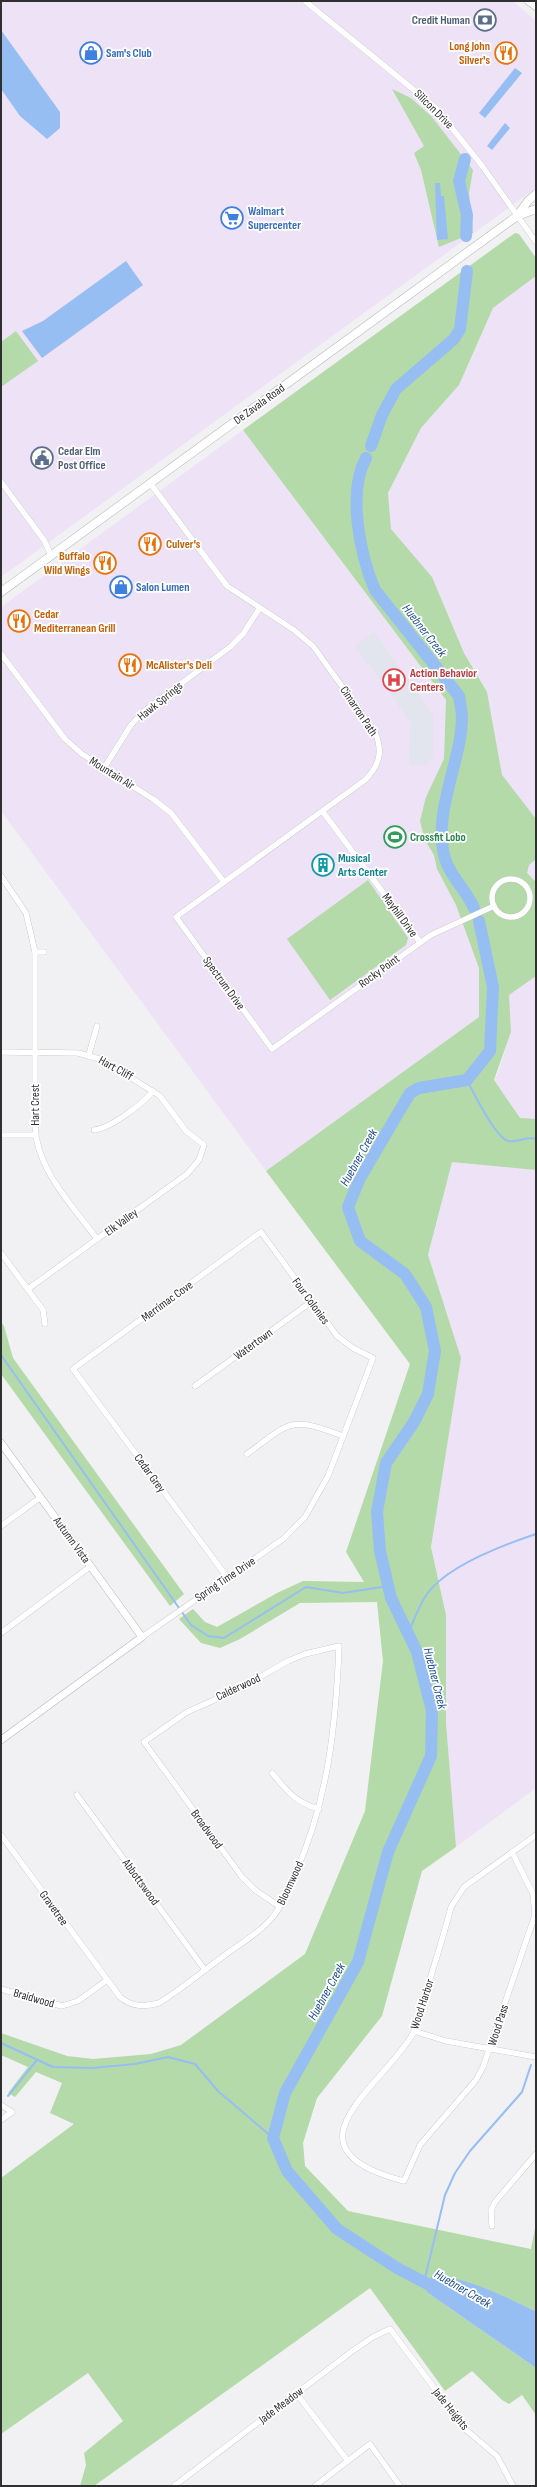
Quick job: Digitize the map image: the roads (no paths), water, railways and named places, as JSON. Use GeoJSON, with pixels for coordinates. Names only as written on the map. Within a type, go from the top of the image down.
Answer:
{"type":"FeatureCollection","features":[{"type":"Feature","properties":{"kind":"main road"},"geometry":{"type":"LineString","coordinates":[[529,1],[536,6]]}},
{"type":"Feature","properties":{"kind":"main road","name":"De Zavala Road"},"geometry":{"type":"LineString","coordinates":[[517,216],[528,200],[536,194]]}},
{"type":"Feature","properties":{"kind":"main road","name":"De Zavala Road"},"geometry":{"type":"LineString","coordinates":[[1,592],[517,216],[536,209]]}},
{"type":"Feature","properties":{"kind":"street","name":"Silicon Drive"},"geometry":{"type":"LineString","coordinates":[[305,1],[434,106],[479,162],[536,242]]}},
{"type":"Feature","properties":{"kind":"street"},"geometry":{"type":"LineString","coordinates":[[1,482],[44,540],[51,555]]}},
{"type":"Feature","properties":{"kind":"street","name":"Cimarron Path"},"geometry":{"type":"LineString","coordinates":[[150,484],[217,575],[234,592],[294,630],[313,646],[375,732],[379,743],[378,762],[373,772],[323,812],[176,917]]}},
{"type":"Feature","properties":{"kind":"street","name":"Hawk Springs"},"geometry":{"type":"LineString","coordinates":[[104,768],[137,718],[230,648],[243,634],[259,609]]}},
{"type":"Feature","properties":{"kind":"street","name":"Mountain Air"},"geometry":{"type":"LineString","coordinates":[[1,651],[3,656],[64,738],[82,755],[153,799],[171,813],[224,882]]}},
{"type":"Feature","properties":{"kind":"street","name":"Mayhill Drive"},"geometry":{"type":"LineString","coordinates":[[323,812],[420,942]]}},
{"type":"Feature","properties":{"kind":"street","name":"Hart Crest"},"geometry":{"type":"LineString","coordinates":[[1,876],[26,913],[35,952],[35,1135],[42,1160],[48,1171],[97,1239]]}},
{"type":"Feature","properties":{"kind":"street"},"geometry":{"type":"LineString","coordinates":[[503,880],[518,880],[529,890],[530,905],[520,916],[504,916],[494,906],[493,891],[503,880]]}},
{"type":"Feature","properties":{"kind":"street","name":"Rocky Point"},"geometry":{"type":"LineString","coordinates":[[272,1049],[420,942],[442,929],[494,906]]}},
{"type":"Feature","properties":{"kind":"street","name":"Spectrum Drive"},"geometry":{"type":"LineString","coordinates":[[176,917],[272,1049]]}},
{"type":"Feature","properties":{"kind":"street"},"geometry":{"type":"LineString","coordinates":[[35,952],[44,952]]}},
{"type":"Feature","properties":{"kind":"street"},"geometry":{"type":"LineString","coordinates":[[89,1054],[97,1026]]}},
{"type":"Feature","properties":{"kind":"street","name":"Hart Cliff"},"geometry":{"type":"LineString","coordinates":[[1,1052],[89,1054],[121,1070],[153,1091],[166,1102],[186,1131],[204,1145]]}},
{"type":"Feature","properties":{"kind":"street"},"geometry":{"type":"LineString","coordinates":[[94,1130],[106,1128],[153,1091]]}},
{"type":"Feature","properties":{"kind":"street"},"geometry":{"type":"LineString","coordinates":[[1,1135],[35,1135]]}},
{"type":"Feature","properties":{"kind":"street","name":"Elk Valley"},"geometry":{"type":"LineString","coordinates":[[28,1289],[187,1174],[199,1160],[204,1145]]}},
{"type":"Feature","properties":{"kind":"street","name":"Four Colonies"},"geometry":{"type":"LineString","coordinates":[[261,1232],[342,1340],[373,1358]]}},
{"type":"Feature","properties":{"kind":"street","name":"Merrimac Cove"},"geometry":{"type":"LineString","coordinates":[[73,1369],[261,1232]]}},
{"type":"Feature","properties":{"kind":"street"},"geometry":{"type":"LineString","coordinates":[[1,1253],[43,1310],[45,1324]]}},
{"type":"Feature","properties":{"kind":"street","name":"Watertown"},"geometry":{"type":"LineString","coordinates":[[196,1386],[312,1302]]}},
{"type":"Feature","properties":{"kind":"street","name":"Spring Time Drive"},"geometry":{"type":"LineString","coordinates":[[1,1740],[176,1612],[283,1539],[305,1517],[322,1491],[373,1358]]}},
{"type":"Feature","properties":{"kind":"street","name":"Cedar Grey"},"geometry":{"type":"LineString","coordinates":[[73,1369],[227,1576]]}},
{"type":"Feature","properties":{"kind":"street"},"geometry":{"type":"LineString","coordinates":[[247,1454],[280,1430],[297,1423],[314,1426],[343,1436]]}},
{"type":"Feature","properties":{"kind":"street","name":"Autumn Vista"},"geometry":{"type":"LineString","coordinates":[[1,1443],[142,1637]]}},
{"type":"Feature","properties":{"kind":"street"},"geometry":{"type":"LineString","coordinates":[[1,1526],[41,1497]]}},
{"type":"Feature","properties":{"kind":"street"},"geometry":{"type":"LineString","coordinates":[[1,1633],[91,1566]]}},
{"type":"Feature","properties":{"kind":"street","name":"Calderwood"},"geometry":{"type":"LineString","coordinates":[[144,1742],[187,1712],[237,1690],[288,1661],[305,1654],[339,1646]]}},
{"type":"Feature","properties":{"kind":"street","name":"Bloomwood"},"geometry":{"type":"LineString","coordinates":[[107,1980],[125,2001],[136,2005],[148,2006],[165,1999],[260,1929],[271,1919],[279,1906],[304,1854],[318,1809],[332,1752],[339,1646]]}},
{"type":"Feature","properties":{"kind":"street","name":"Broadwood"},"geometry":{"type":"LineString","coordinates":[[144,1742],[242,1877],[255,1890],[279,1906]]}},
{"type":"Feature","properties":{"kind":"street"},"geometry":{"type":"LineString","coordinates":[[272,1773],[290,1796],[300,1803],[318,1809]]}},
{"type":"Feature","properties":{"kind":"street","name":"Abbottswood"},"geometry":{"type":"LineString","coordinates":[[77,1795],[205,1970]]}},
{"type":"Feature","properties":{"kind":"street","name":"Wood Harbor"},"geometry":{"type":"LineString","coordinates":[[404,2181],[366,2169],[345,2150],[343,2137],[348,2118],[356,2104],[414,2031],[453,1902],[464,1887],[536,1834]]}},
{"type":"Feature","properties":{"kind":"street","name":"Gravetree"},"geometry":{"type":"LineString","coordinates":[[1,1835],[107,1980]]}},
{"type":"Feature","properties":{"kind":"street"},"geometry":{"type":"LineString","coordinates":[[1,1847],[7,1842]]}},
{"type":"Feature","properties":{"kind":"street","name":"Wood Pass"},"geometry":{"type":"LineString","coordinates":[[404,2181],[420,2145],[476,2080],[483,2067],[535,1915],[533,1894],[512,1852]]}},
{"type":"Feature","properties":{"kind":"street","name":"Braidwood"},"geometry":{"type":"LineString","coordinates":[[1,1989],[62,2006],[78,2001],[107,1980]]}},
{"type":"Feature","properties":{"kind":"street"},"geometry":{"type":"LineString","coordinates":[[414,2031],[432,2038],[536,2057]]}},
{"type":"Feature","properties":{"kind":"street"},"geometry":{"type":"LineString","coordinates":[[1,2105],[12,2112],[1,2120]]}},
{"type":"Feature","properties":{"kind":"street"},"geometry":{"type":"LineString","coordinates":[[492,2226],[491,2210],[495,2202],[536,2154]]}},
{"type":"Feature","properties":{"kind":"street","name":"Jade Meadow"},"geometry":{"type":"LineString","coordinates":[[174,2486],[351,2352],[373,2337],[390,2329]]}},
{"type":"Feature","properties":{"kind":"street","name":"Jade Heights"},"geometry":{"type":"LineString","coordinates":[[390,2329],[466,2429],[497,2456],[512,2486]]}},
{"type":"Feature","properties":{"kind":"street"},"geometry":{"type":"LineString","coordinates":[[296,2394],[348,2461]]}},
{"type":"Feature","properties":{"kind":"street"},"geometry":{"type":"LineString","coordinates":[[315,2486],[370,2444],[400,2486]]}},
{"type":"Feature","properties":{"kind":"water"},"geometry":{"type":"Polygon","coordinates":[[[1,30],[60,112],[60,128],[47,139],[20,116],[1,89],[1,30]]]}},
{"type":"Feature","properties":{"kind":"water"},"geometry":{"type":"Polygon","coordinates":[[[515,68],[522,73],[485,118],[479,113],[515,68]]]}},
{"type":"Feature","properties":{"kind":"water"},"geometry":{"type":"Polygon","coordinates":[[[505,123],[510,128],[492,150],[487,146],[505,123]]]}},
{"type":"Feature","properties":{"kind":"water"},"geometry":{"type":"Polygon","coordinates":[[[435,183],[440,183],[441,196],[444,196],[448,239],[437,240],[435,183]]]}},
{"type":"Feature","properties":{"kind":"water"},"geometry":{"type":"Polygon","coordinates":[[[126,261],[143,285],[42,358],[22,331],[43,321],[126,261]]]}},
{"type":"Feature","properties":{"kind":"water"},"geometry":{"type":"Polygon","coordinates":[[[432,2276],[457,2279],[471,2283],[536,2311],[536,2368],[428,2293],[424,2286],[432,2276]]]}},
{"type":"Feature","properties":{"kind":"waterway","name":"Huebner Creek"},"geometry":{"type":"LineString","coordinates":[[465,159],[459,181],[467,215],[466,236]]}},
{"type":"Feature","properties":{"kind":"waterway","name":"Huebner Creek"},"geometry":{"type":"LineString","coordinates":[[371,446],[382,415],[396,389],[454,339],[460,329],[467,271]]}},
{"type":"Feature","properties":{"kind":"waterway","name":"Huebner Creek"},"geometry":{"type":"LineString","coordinates":[[366,458],[360,472],[357,488],[358,524],[365,559],[375,590],[459,696],[462,715],[461,734],[444,810],[442,847],[450,870],[474,908]]}},
{"type":"Feature","properties":{"kind":"waterway","name":"Huebner Creek"},"geometry":{"type":"LineString","coordinates":[[439,2290],[397,2268],[337,2229],[287,2171],[273,2138],[285,2093],[358,1962],[388,1852],[431,1756],[432,1711],[417,1652],[391,1598],[380,1551],[377,1512],[386,1463],[414,1422],[428,1394],[435,1351],[426,1307],[405,1274],[360,1241],[348,1207],[360,1178],[410,1093],[419,1088],[467,1080],[490,1051],[493,987],[479,921]]}},
{"type":"Feature","properties":{"kind":"waterway"},"geometry":{"type":"LineString","coordinates":[[467,1080],[491,1124],[503,1138],[508,1141],[529,1138],[536,1139]]}},
{"type":"Feature","properties":{"kind":"waterway"},"geometry":{"type":"LineString","coordinates":[[1,1355],[191,1625],[208,1636],[224,1638],[306,1587],[343,1593],[388,1586]]}},
{"type":"Feature","properties":{"kind":"waterway"},"geometry":{"type":"LineString","coordinates":[[408,1633],[424,1598],[436,1584],[448,1574],[492,1550],[536,1534]]}},
{"type":"Feature","properties":{"kind":"waterway"},"geometry":{"type":"LineString","coordinates":[[1,2043],[53,2067],[92,2068],[135,2064],[168,2057],[195,2064],[218,2091],[273,2138]]}},
{"type":"Feature","properties":{"kind":"waterway"},"geometry":{"type":"LineString","coordinates":[[8,2096],[37,2060]]}},
{"type":"Feature","properties":{"kind":"waterway"},"geometry":{"type":"LineString","coordinates":[[424,2282],[445,2195],[455,2173],[470,2151],[522,2092],[531,2065]]}},
{"type":"Feature","properties":{"kind":"place","name":"Credit Human"},"geometry":{"type":"Point","coordinates":[485,20]}},
{"type":"Feature","properties":{"kind":"place","name":"Sam's Club"},"geometry":{"type":"Point","coordinates":[91,53]}},
{"type":"Feature","properties":{"kind":"place","name":"Long John Silver's"},"geometry":{"type":"Point","coordinates":[506,53]}},
{"type":"Feature","properties":{"kind":"place","name":"Walmart Supercenter"},"geometry":{"type":"Point","coordinates":[232,218]}},
{"type":"Feature","properties":{"kind":"place","name":"Cedar Elm Post Office"},"geometry":{"type":"Point","coordinates":[42,458]}},
{"type":"Feature","properties":{"kind":"place","name":"Culver's"},"geometry":{"type":"Point","coordinates":[150,544]}},
{"type":"Feature","properties":{"kind":"place","name":"Buffalo Wild Wings"},"geometry":{"type":"Point","coordinates":[105,563]}},
{"type":"Feature","properties":{"kind":"place","name":"Salon Lumen"},"geometry":{"type":"Point","coordinates":[121,587]}},
{"type":"Feature","properties":{"kind":"place","name":"Cedar Mediterranean Grill"},"geometry":{"type":"Point","coordinates":[19,621]}},
{"type":"Feature","properties":{"kind":"place","name":"McAlister's Deli"},"geometry":{"type":"Point","coordinates":[130,665]}},
{"type":"Feature","properties":{"kind":"place","name":"Action Behavior Centers"},"geometry":{"type":"Point","coordinates":[394,680]}},
{"type":"Feature","properties":{"kind":"place","name":"Crossfit Lobo"},"geometry":{"type":"Point","coordinates":[395,837]}},
{"type":"Feature","properties":{"kind":"place","name":"Musical Arts Center"},"geometry":{"type":"Point","coordinates":[323,865]}}]}
